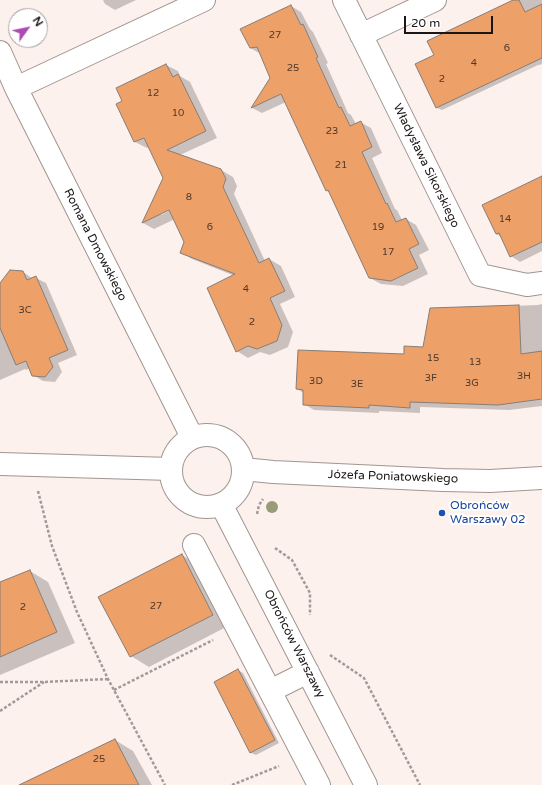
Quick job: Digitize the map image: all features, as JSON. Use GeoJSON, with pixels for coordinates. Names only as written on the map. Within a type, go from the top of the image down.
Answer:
{"type":"FeatureCollection","features":[{"type":"Feature","properties":{"kind":"street"},"geometry":{"type":"LineString","coordinates":[[16,88],[204,0]]}},
{"type":"Feature","properties":{"kind":"street","name":"Władysława Sikorskiego"},"geometry":{"type":"LineString","coordinates":[[344,0],[480,275],[527,285],[542,282]]}},
{"type":"Feature","properties":{"kind":"street"},"geometry":{"type":"LineString","coordinates":[[361,35],[435,0]]}},
{"type":"Feature","properties":{"kind":"street","name":"Romana Dmowskiego"},"geometry":{"type":"LineString","coordinates":[[0,52],[16,88],[192,437]]}},
{"type":"Feature","properties":{"kind":"street"},"geometry":{"type":"LineString","coordinates":[[203,434],[214,435],[226,440],[235,447],[241,458],[243,469],[242,481],[237,491],[229,500],[221,504],[207,507],[195,505],[185,499],[177,491],[172,480],[171,469],[173,459],[177,450],[183,443],[192,437],[203,434]]}},
{"type":"Feature","properties":{"kind":"street"},"geometry":{"type":"LineString","coordinates":[[0,464],[171,469]]}},
{"type":"Feature","properties":{"kind":"street","name":"Józefa Poniatowskiego"},"geometry":{"type":"LineString","coordinates":[[243,469],[273,472],[443,480],[490,481],[542,478]]}},
{"type":"Feature","properties":{"kind":"street","name":"Obrońców Warszawy"},"geometry":{"type":"LineString","coordinates":[[221,504],[366,785]]}},
{"type":"Feature","properties":{"kind":"street"},"geometry":{"type":"LineString","coordinates":[[194,545],[318,785]]}},
{"type":"Feature","properties":{"kind":"street"},"geometry":{"type":"LineString","coordinates":[[270,691],[308,672]]}},
{"type":"Feature","properties":{"kind":"path"},"geometry":{"type":"LineString","coordinates":[[38,490],[52,546],[77,612],[114,690],[165,785]]}},
{"type":"Feature","properties":{"kind":"path"},"geometry":{"type":"LineString","coordinates":[[258,517],[257,511],[259,505],[266,496]]}},
{"type":"Feature","properties":{"kind":"path"},"geometry":{"type":"LineString","coordinates":[[275,548],[292,560],[310,593],[310,621]]}},
{"type":"Feature","properties":{"kind":"path"},"geometry":{"type":"LineString","coordinates":[[114,690],[237,628]]}},
{"type":"Feature","properties":{"kind":"path"},"geometry":{"type":"LineString","coordinates":[[329,655],[364,678],[420,785]]}},
{"type":"Feature","properties":{"kind":"path"},"geometry":{"type":"LineString","coordinates":[[0,682],[44,682],[108,678]]}},
{"type":"Feature","properties":{"kind":"path"},"geometry":{"type":"LineString","coordinates":[[0,711],[44,682]]}},
{"type":"Feature","properties":{"kind":"path"},"geometry":{"type":"LineString","coordinates":[[232,785],[283,764]]}},
{"type":"Feature","properties":{"kind":"building"},"geometry":{"type":"Polygon","coordinates":[[[513,0],[519,0],[525,12],[542,4],[542,58],[436,108],[415,64],[434,55],[427,41],[513,0]]]}},
{"type":"Feature","properties":{"kind":"building"},"geometry":{"type":"Polygon","coordinates":[[[291,5],[301,25],[303,24],[318,57],[316,58],[339,108],[341,107],[350,126],[361,121],[372,147],[362,152],[386,204],[387,203],[396,222],[406,218],[419,244],[409,249],[418,268],[391,281],[369,278],[328,190],[326,191],[281,94],[251,108],[270,78],[257,47],[250,48],[240,29],[291,5]]]}},
{"type":"Feature","properties":{"kind":"building"},"geometry":{"type":"Polygon","coordinates":[[[166,64],[173,77],[178,74],[206,131],[167,150],[221,169],[226,179],[223,187],[259,263],[269,258],[285,291],[270,298],[282,325],[277,341],[257,349],[248,346],[236,352],[207,288],[235,274],[180,253],[184,242],[169,210],[142,223],[163,178],[144,138],[134,142],[116,104],[122,101],[116,88],[166,64]]]}},
{"type":"Feature","properties":{"kind":"building"},"geometry":{"type":"Polygon","coordinates":[[[542,176],[542,242],[510,257],[499,233],[496,234],[482,205],[542,176]]]}},
{"type":"Feature","properties":{"kind":"building"},"geometry":{"type":"Polygon","coordinates":[[[10,270],[23,271],[27,280],[36,276],[68,350],[49,358],[53,367],[45,377],[32,376],[26,361],[16,365],[0,328],[0,283],[10,270]]]}},
{"type":"Feature","properties":{"kind":"building"},"geometry":{"type":"Polygon","coordinates":[[[519,305],[521,354],[542,351],[542,399],[498,405],[410,402],[410,408],[369,405],[369,408],[303,405],[303,390],[296,389],[298,350],[404,354],[404,346],[423,347],[430,308],[519,305]]]}},
{"type":"Feature","properties":{"kind":"building"},"geometry":{"type":"Polygon","coordinates":[[[182,554],[213,615],[130,657],[98,597],[182,554]]]}},
{"type":"Feature","properties":{"kind":"building"},"geometry":{"type":"Polygon","coordinates":[[[30,570],[57,632],[0,657],[0,582],[30,570]]]}},
{"type":"Feature","properties":{"kind":"building"},"geometry":{"type":"Polygon","coordinates":[[[238,669],[275,740],[250,753],[214,682],[238,669]]]}},
{"type":"Feature","properties":{"kind":"building"},"geometry":{"type":"Polygon","coordinates":[[[115,739],[139,785],[19,785],[115,739]]]}},
{"type":"Feature","properties":{"kind":"place","name":"Obrońców Warszawy 02"},"geometry":{"type":"Point","coordinates":[442,513]}}]}
